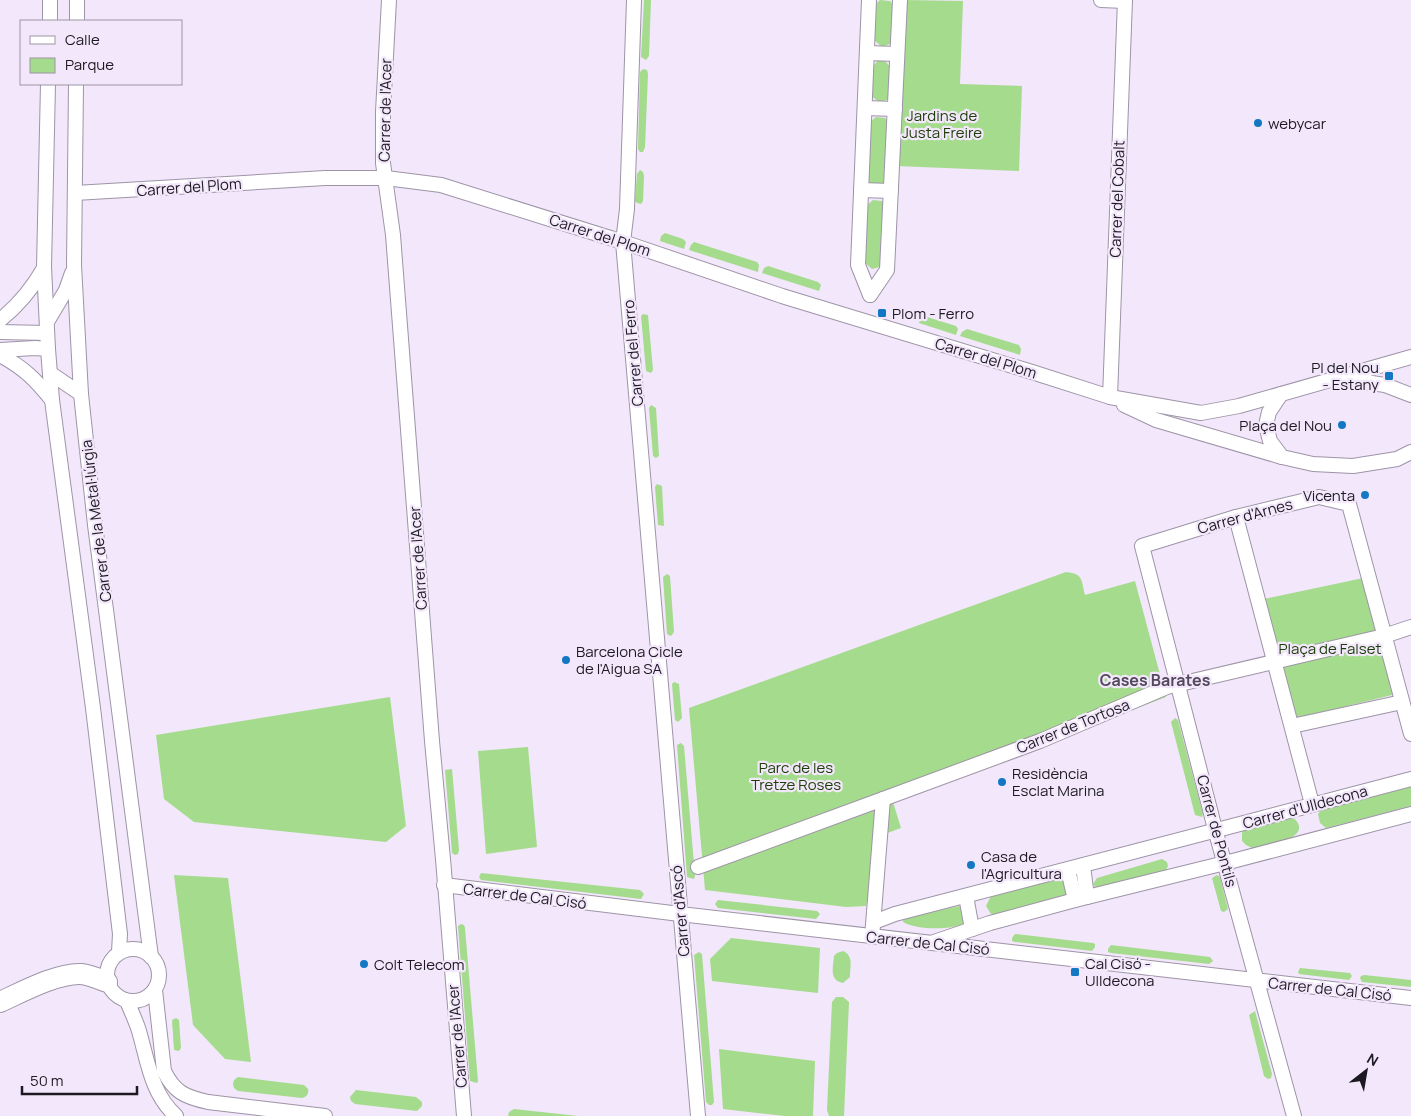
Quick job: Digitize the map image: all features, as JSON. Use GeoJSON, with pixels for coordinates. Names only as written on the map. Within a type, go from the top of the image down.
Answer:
{"type":"FeatureCollection","features":[{"type":"Feature","properties":{"kind":"street"},"geometry":{"type":"LineString","coordinates":[[50,0],[50,20]]}},
{"type":"Feature","properties":{"kind":"street"},"geometry":{"type":"LineString","coordinates":[[77,0],[77,20]]}},
{"type":"Feature","properties":{"kind":"street","name":"Carrer de l'Acer"},"geometry":{"type":"LineString","coordinates":[[389,0],[383,112],[383,162],[393,245],[464,1116]]}},
{"type":"Feature","properties":{"kind":"street","name":"Carrer del Ferro"},"geometry":{"type":"LineString","coordinates":[[634,0],[627,209],[623,242],[664,706]]}},
{"type":"Feature","properties":{"kind":"street"},"geometry":{"type":"LineString","coordinates":[[869,0],[858,265],[870,295],[887,270],[900,0]]}},
{"type":"Feature","properties":{"kind":"street"},"geometry":{"type":"LineString","coordinates":[[1101,0],[1125,1]]}},
{"type":"Feature","properties":{"kind":"street","name":"Carrer del Cobalt"},"geometry":{"type":"LineString","coordinates":[[1110,397],[1125,1]]}},
{"type":"Feature","properties":{"kind":"street"},"geometry":{"type":"LineString","coordinates":[[867,53],[897,54]]}},
{"type":"Feature","properties":{"kind":"street","name":"Carrer de la Metal·lúrgia"},"geometry":{"type":"LineString","coordinates":[[48,85],[44,267],[47,328],[41,348],[50,373],[120,934],[119,952]]}},
{"type":"Feature","properties":{"kind":"street","name":"Carrer de la Metal·lúrgia"},"geometry":{"type":"LineString","coordinates":[[76,85],[74,265],[81,394],[95,525],[151,957]]}},
{"type":"Feature","properties":{"kind":"street"},"geometry":{"type":"LineString","coordinates":[[864,108],[895,109]]}},
{"type":"Feature","properties":{"kind":"street","name":"Carrer del Plom"},"geometry":{"type":"LineString","coordinates":[[75,193],[325,178],[386,178],[441,186],[623,242],[782,296],[1110,397]]}},
{"type":"Feature","properties":{"kind":"street"},"geometry":{"type":"LineString","coordinates":[[861,190],[891,191]]}},
{"type":"Feature","properties":{"kind":"street"},"geometry":{"type":"LineString","coordinates":[[0,332],[47,328],[66,290],[74,265]]}},
{"type":"Feature","properties":{"kind":"street"},"geometry":{"type":"LineString","coordinates":[[0,320],[15,308],[31,290],[44,267]]}},
{"type":"Feature","properties":{"kind":"street"},"geometry":{"type":"LineString","coordinates":[[0,350],[41,348]]}},
{"type":"Feature","properties":{"kind":"street"},"geometry":{"type":"LineString","coordinates":[[0,355],[20,366],[36,380],[52,400]]}},
{"type":"Feature","properties":{"kind":"street"},"geometry":{"type":"LineString","coordinates":[[1110,397],[1201,413],[1239,406],[1411,357]]}},
{"type":"Feature","properties":{"kind":"street"},"geometry":{"type":"LineString","coordinates":[[50,373],[81,394]]}},
{"type":"Feature","properties":{"kind":"street"},"geometry":{"type":"LineString","coordinates":[[1331,379],[1363,381],[1385,385],[1411,395]]}},
{"type":"Feature","properties":{"kind":"street"},"geometry":{"type":"LineString","coordinates":[[1281,394],[1269,412],[1266,425],[1270,441],[1282,457]]}},
{"type":"Feature","properties":{"kind":"street"},"geometry":{"type":"LineString","coordinates":[[1110,397],[1156,420],[1282,457],[1313,464],[1353,466],[1396,459],[1411,452]]}},
{"type":"Feature","properties":{"kind":"street","name":"Carrer d'Arnes"},"geometry":{"type":"LineString","coordinates":[[1142,546],[1236,517],[1319,497],[1349,504],[1384,636]]}},
{"type":"Feature","properties":{"kind":"street"},"geometry":{"type":"LineString","coordinates":[[1236,517],[1312,804]]}},
{"type":"Feature","properties":{"kind":"street","name":"Carrer de Pontils"},"geometry":{"type":"LineString","coordinates":[[1142,546],[1215,829],[1294,1116]]}},
{"type":"Feature","properties":{"kind":"street","name":"Carrer de Tortosa"},"geometry":{"type":"LineString","coordinates":[[698,867],[1040,741],[1167,687],[1384,636],[1411,627]]}},
{"type":"Feature","properties":{"kind":"street"},"geometry":{"type":"LineString","coordinates":[[1384,636],[1411,734]]}},
{"type":"Feature","properties":{"kind":"street"},"geometry":{"type":"LineString","coordinates":[[1292,726],[1402,702]]}},
{"type":"Feature","properties":{"kind":"street","name":"Carrer d'Ascó"},"geometry":{"type":"LineString","coordinates":[[664,706],[698,1116]]}},
{"type":"Feature","properties":{"kind":"street","name":"Carrer d'Ulldecona"},"geometry":{"type":"LineString","coordinates":[[874,922],[895,914],[1411,779]]}},
{"type":"Feature","properties":{"kind":"street"},"geometry":{"type":"LineString","coordinates":[[872,936],[884,799]]}},
{"type":"Feature","properties":{"kind":"street"},"geometry":{"type":"LineString","coordinates":[[928,943],[1081,899],[1411,814]]}},
{"type":"Feature","properties":{"kind":"street"},"geometry":{"type":"LineString","coordinates":[[1081,899],[1083,866]]}},
{"type":"Feature","properties":{"kind":"street"},"geometry":{"type":"LineString","coordinates":[[1068,870],[1081,899]]}},
{"type":"Feature","properties":{"kind":"street","name":"Carrer de Cal Cisó"},"geometry":{"type":"LineString","coordinates":[[444,885],[1411,998]]}},
{"type":"Feature","properties":{"kind":"street"},"geometry":{"type":"LineString","coordinates":[[966,896],[972,929]]}},
{"type":"Feature","properties":{"kind":"street"},"geometry":{"type":"LineString","coordinates":[[154,990],[143,1000],[128,1001],[120,998],[113,993],[107,982],[106,970],[109,962],[119,952],[126,949],[140,950],[156,962],[159,976],[154,990],[164,1071],[168,1081],[179,1092],[193,1099],[208,1102],[325,1116]]}},
{"type":"Feature","properties":{"kind":"street"},"geometry":{"type":"LineString","coordinates":[[0,1002],[57,978],[69,975],[80,974],[107,982]]}},
{"type":"Feature","properties":{"kind":"street"},"geometry":{"type":"LineString","coordinates":[[128,1001],[138,1028],[151,1078],[163,1101],[176,1116]]}},
{"type":"Feature","properties":{"kind":"green space"},"geometry":{"type":"Polygon","coordinates":[[[644,0],[651,0],[649,56],[646,60],[641,57],[644,0]]]}},
{"type":"Feature","properties":{"kind":"green space"},"geometry":{"type":"Polygon","coordinates":[[[880,0],[890,1],[894,6],[893,39],[890,44],[882,47],[874,40],[874,6],[880,0]]]}},
{"type":"Feature","properties":{"kind":"green space","name":"Jardins de Justa Freire"},"geometry":{"type":"Polygon","coordinates":[[[904,0],[963,1],[960,84],[1022,86],[1019,171],[897,166],[904,0]]]}},
{"type":"Feature","properties":{"kind":"green space"},"geometry":{"type":"Polygon","coordinates":[[[878,60],[884,61],[888,65],[892,76],[891,90],[887,100],[879,102],[870,95],[872,68],[878,60]]]}},
{"type":"Feature","properties":{"kind":"green space"},"geometry":{"type":"Polygon","coordinates":[[[643,69],[647,70],[648,74],[645,147],[643,152],[640,152],[638,149],[640,72],[643,69]]]}},
{"type":"Feature","properties":{"kind":"green space"},"geometry":{"type":"Polygon","coordinates":[[[876,117],[885,118],[889,123],[886,179],[883,184],[875,186],[869,183],[866,178],[869,123],[876,117]]]}},
{"type":"Feature","properties":{"kind":"green space"},"geometry":{"type":"Polygon","coordinates":[[[640,170],[644,176],[643,201],[641,204],[635,201],[637,174],[640,170]]]}},
{"type":"Feature","properties":{"kind":"green space"},"geometry":{"type":"Polygon","coordinates":[[[873,200],[882,201],[886,206],[883,262],[880,267],[872,269],[863,261],[866,206],[873,200]]]}},
{"type":"Feature","properties":{"kind":"green space"},"geometry":{"type":"Polygon","coordinates":[[[665,233],[683,239],[686,242],[684,249],[660,241],[661,236],[665,233]]]}},
{"type":"Feature","properties":{"kind":"green space"},"geometry":{"type":"Polygon","coordinates":[[[694,242],[757,262],[759,265],[758,272],[689,250],[694,242]]]}},
{"type":"Feature","properties":{"kind":"green space"},"geometry":{"type":"Polygon","coordinates":[[[768,266],[818,282],[821,285],[819,291],[762,273],[764,268],[768,266]]]}},
{"type":"Feature","properties":{"kind":"green space"},"geometry":{"type":"Polygon","coordinates":[[[643,314],[648,315],[653,370],[651,373],[646,371],[641,316],[643,314]]]}},
{"type":"Feature","properties":{"kind":"green space"},"geometry":{"type":"Polygon","coordinates":[[[924,316],[956,326],[958,329],[956,335],[919,323],[921,317],[924,316]]]}},
{"type":"Feature","properties":{"kind":"green space"},"geometry":{"type":"Polygon","coordinates":[[[967,329],[1019,345],[1021,349],[1020,355],[960,336],[967,329]]]}},
{"type":"Feature","properties":{"kind":"green space"},"geometry":{"type":"Polygon","coordinates":[[[651,405],[656,408],[659,456],[656,458],[653,456],[649,408],[651,405]]]}},
{"type":"Feature","properties":{"kind":"green space"},"geometry":{"type":"Polygon","coordinates":[[[657,484],[662,486],[664,526],[658,525],[655,487],[657,484]]]}},
{"type":"Feature","properties":{"kind":"green space","name":"Parc de les Tretze Roses"},"geometry":{"type":"Polygon","coordinates":[[[1066,572],[1079,576],[1085,595],[1135,581],[1166,697],[893,802],[901,828],[882,835],[866,906],[846,907],[705,890],[689,708],[1066,572]]]}},
{"type":"Feature","properties":{"kind":"green space"},"geometry":{"type":"Polygon","coordinates":[[[667,574],[670,576],[674,632],[671,636],[667,634],[663,577],[667,574]]]}},
{"type":"Feature","properties":{"kind":"green space","name":"Plaça de Falset"},"geometry":{"type":"Polygon","coordinates":[[[1368,577],[1400,693],[1290,720],[1259,600],[1368,577]]]}},
{"type":"Feature","properties":{"kind":"green space"},"geometry":{"type":"Polygon","coordinates":[[[674,682],[679,684],[682,718],[678,722],[675,720],[672,684],[674,682]]]}},
{"type":"Feature","properties":{"kind":"green space"},"geometry":{"type":"Polygon","coordinates":[[[390,697],[406,826],[386,842],[194,822],[164,799],[156,735],[390,697]]]}},
{"type":"Feature","properties":{"kind":"green space"},"geometry":{"type":"Polygon","coordinates":[[[1175,718],[1178,720],[1203,814],[1202,817],[1195,815],[1171,722],[1175,718]]]}},
{"type":"Feature","properties":{"kind":"green space"},"geometry":{"type":"Polygon","coordinates":[[[681,743],[684,746],[694,879],[687,877],[677,745],[681,743]]]}},
{"type":"Feature","properties":{"kind":"green space"},"geometry":{"type":"Polygon","coordinates":[[[528,747],[537,847],[486,854],[478,751],[528,747]]]}},
{"type":"Feature","properties":{"kind":"green space"},"geometry":{"type":"Polygon","coordinates":[[[452,769],[459,850],[458,854],[455,855],[452,853],[445,770],[452,769]]]}},
{"type":"Feature","properties":{"kind":"green space"},"geometry":{"type":"Polygon","coordinates":[[[1411,783],[1411,806],[1326,828],[1320,823],[1318,814],[1323,808],[1411,783]]]}},
{"type":"Feature","properties":{"kind":"green space"},"geometry":{"type":"Polygon","coordinates":[[[1290,815],[1298,823],[1299,829],[1295,835],[1288,839],[1270,846],[1254,849],[1242,841],[1244,827],[1290,815]]]}},
{"type":"Feature","properties":{"kind":"green space"},"geometry":{"type":"Polygon","coordinates":[[[1162,859],[1167,862],[1168,866],[1165,872],[1100,888],[1096,888],[1093,884],[1097,878],[1162,859]]]}},
{"type":"Feature","properties":{"kind":"green space"},"geometry":{"type":"Polygon","coordinates":[[[481,873],[640,890],[644,894],[641,899],[481,880],[479,877],[481,873]]]}},
{"type":"Feature","properties":{"kind":"green space"},"geometry":{"type":"Polygon","coordinates":[[[174,875],[228,878],[251,1062],[225,1059],[193,1025],[174,875]]]}},
{"type":"Feature","properties":{"kind":"green space"},"geometry":{"type":"Polygon","coordinates":[[[1217,875],[1220,877],[1228,909],[1224,912],[1221,911],[1212,878],[1217,875]]]}},
{"type":"Feature","properties":{"kind":"green space"},"geometry":{"type":"Polygon","coordinates":[[[1059,877],[1064,880],[1067,894],[1062,899],[998,915],[991,914],[986,906],[991,896],[1059,877]]]}},
{"type":"Feature","properties":{"kind":"green space"},"geometry":{"type":"Polygon","coordinates":[[[718,900],[817,911],[820,914],[816,919],[718,908],[715,904],[718,900]]]}},
{"type":"Feature","properties":{"kind":"green space"},"geometry":{"type":"Polygon","coordinates":[[[959,906],[965,916],[963,924],[957,926],[924,928],[903,922],[903,919],[906,918],[959,906]]]}},
{"type":"Feature","properties":{"kind":"green space"},"geometry":{"type":"Polygon","coordinates":[[[461,924],[465,928],[477,1083],[470,1081],[458,926],[461,924]]]}},
{"type":"Feature","properties":{"kind":"green space"},"geometry":{"type":"Polygon","coordinates":[[[1015,934],[1093,943],[1095,947],[1092,951],[1015,942],[1012,941],[1012,938],[1015,934]]]}},
{"type":"Feature","properties":{"kind":"green space"},"geometry":{"type":"Polygon","coordinates":[[[731,938],[820,948],[818,993],[712,981],[710,959],[731,938]]]}},
{"type":"Feature","properties":{"kind":"green space"},"geometry":{"type":"Polygon","coordinates":[[[1111,945],[1210,957],[1213,961],[1209,964],[1111,953],[1108,952],[1108,949],[1111,945]]]}},
{"type":"Feature","properties":{"kind":"green space"},"geometry":{"type":"Polygon","coordinates":[[[843,951],[849,956],[851,965],[850,977],[843,983],[836,979],[833,969],[834,956],[843,951]]]}},
{"type":"Feature","properties":{"kind":"green space"},"geometry":{"type":"Polygon","coordinates":[[[699,952],[702,954],[714,1102],[712,1105],[706,1102],[694,955],[699,952]]]}},
{"type":"Feature","properties":{"kind":"green space"},"geometry":{"type":"Polygon","coordinates":[[[1300,968],[1350,973],[1352,976],[1349,980],[1299,974],[1300,968]]]}},
{"type":"Feature","properties":{"kind":"green space"},"geometry":{"type":"Polygon","coordinates":[[[1364,975],[1411,980],[1411,987],[1362,982],[1360,978],[1364,975]]]}},
{"type":"Feature","properties":{"kind":"green space"},"geometry":{"type":"Polygon","coordinates":[[[836,997],[843,997],[849,1002],[844,1116],[829,1116],[827,1110],[832,1002],[836,997]]]}},
{"type":"Feature","properties":{"kind":"green space"},"geometry":{"type":"Polygon","coordinates":[[[1255,1011],[1272,1074],[1271,1078],[1268,1079],[1264,1076],[1249,1015],[1255,1011]]]}},
{"type":"Feature","properties":{"kind":"green space"},"geometry":{"type":"Polygon","coordinates":[[[176,1018],[179,1020],[181,1048],[179,1051],[174,1050],[172,1020],[176,1018]]]}},
{"type":"Feature","properties":{"kind":"green space"},"geometry":{"type":"Polygon","coordinates":[[[719,1049],[815,1061],[813,1116],[785,1116],[723,1109],[719,1049]]]}},
{"type":"Feature","properties":{"kind":"green space"},"geometry":{"type":"Polygon","coordinates":[[[238,1077],[304,1085],[308,1092],[302,1098],[238,1091],[234,1088],[233,1083],[238,1077]]]}},
{"type":"Feature","properties":{"kind":"green space"},"geometry":{"type":"Polygon","coordinates":[[[356,1090],[416,1097],[422,1102],[422,1106],[417,1111],[355,1104],[351,1101],[350,1097],[356,1090]]]}},
{"type":"Feature","properties":{"kind":"green space"},"geometry":{"type":"Polygon","coordinates":[[[514,1109],[578,1116],[508,1116],[509,1112],[514,1109]]]}},
{"type":"Feature","properties":{"kind":"place","name":"webycar"},"geometry":{"type":"Point","coordinates":[1258,123]}},
{"type":"Feature","properties":{"kind":"place","name":"Plom - Ferro"},"geometry":{"type":"Point","coordinates":[882,313]}},
{"type":"Feature","properties":{"kind":"place","name":"Pl del Nou - Estany"},"geometry":{"type":"Point","coordinates":[1389,376]}},
{"type":"Feature","properties":{"kind":"place","name":"Plaça del Nou"},"geometry":{"type":"Point","coordinates":[1342,425]}},
{"type":"Feature","properties":{"kind":"place","name":"Vicenta"},"geometry":{"type":"Point","coordinates":[1365,495]}},
{"type":"Feature","properties":{"kind":"place","name":"Barcelona Cicle de l'Aigua SA"},"geometry":{"type":"Point","coordinates":[566,660]}},
{"type":"Feature","properties":{"kind":"place","name":"Residència Esclat Marina"},"geometry":{"type":"Point","coordinates":[1002,782]}},
{"type":"Feature","properties":{"kind":"place","name":"Casa de l'Agricultura"},"geometry":{"type":"Point","coordinates":[971,865]}},
{"type":"Feature","properties":{"kind":"place","name":"Colt Telecom"},"geometry":{"type":"Point","coordinates":[364,964]}},
{"type":"Feature","properties":{"kind":"place","name":"Cal Cisó - Ulldecona"},"geometry":{"type":"Point","coordinates":[1075,972]}},
{"type":"Feature","properties":{"kind":"district","name":"Cases Barates"},"geometry":{"type":"Point","coordinates":[1155,680]}}]}
